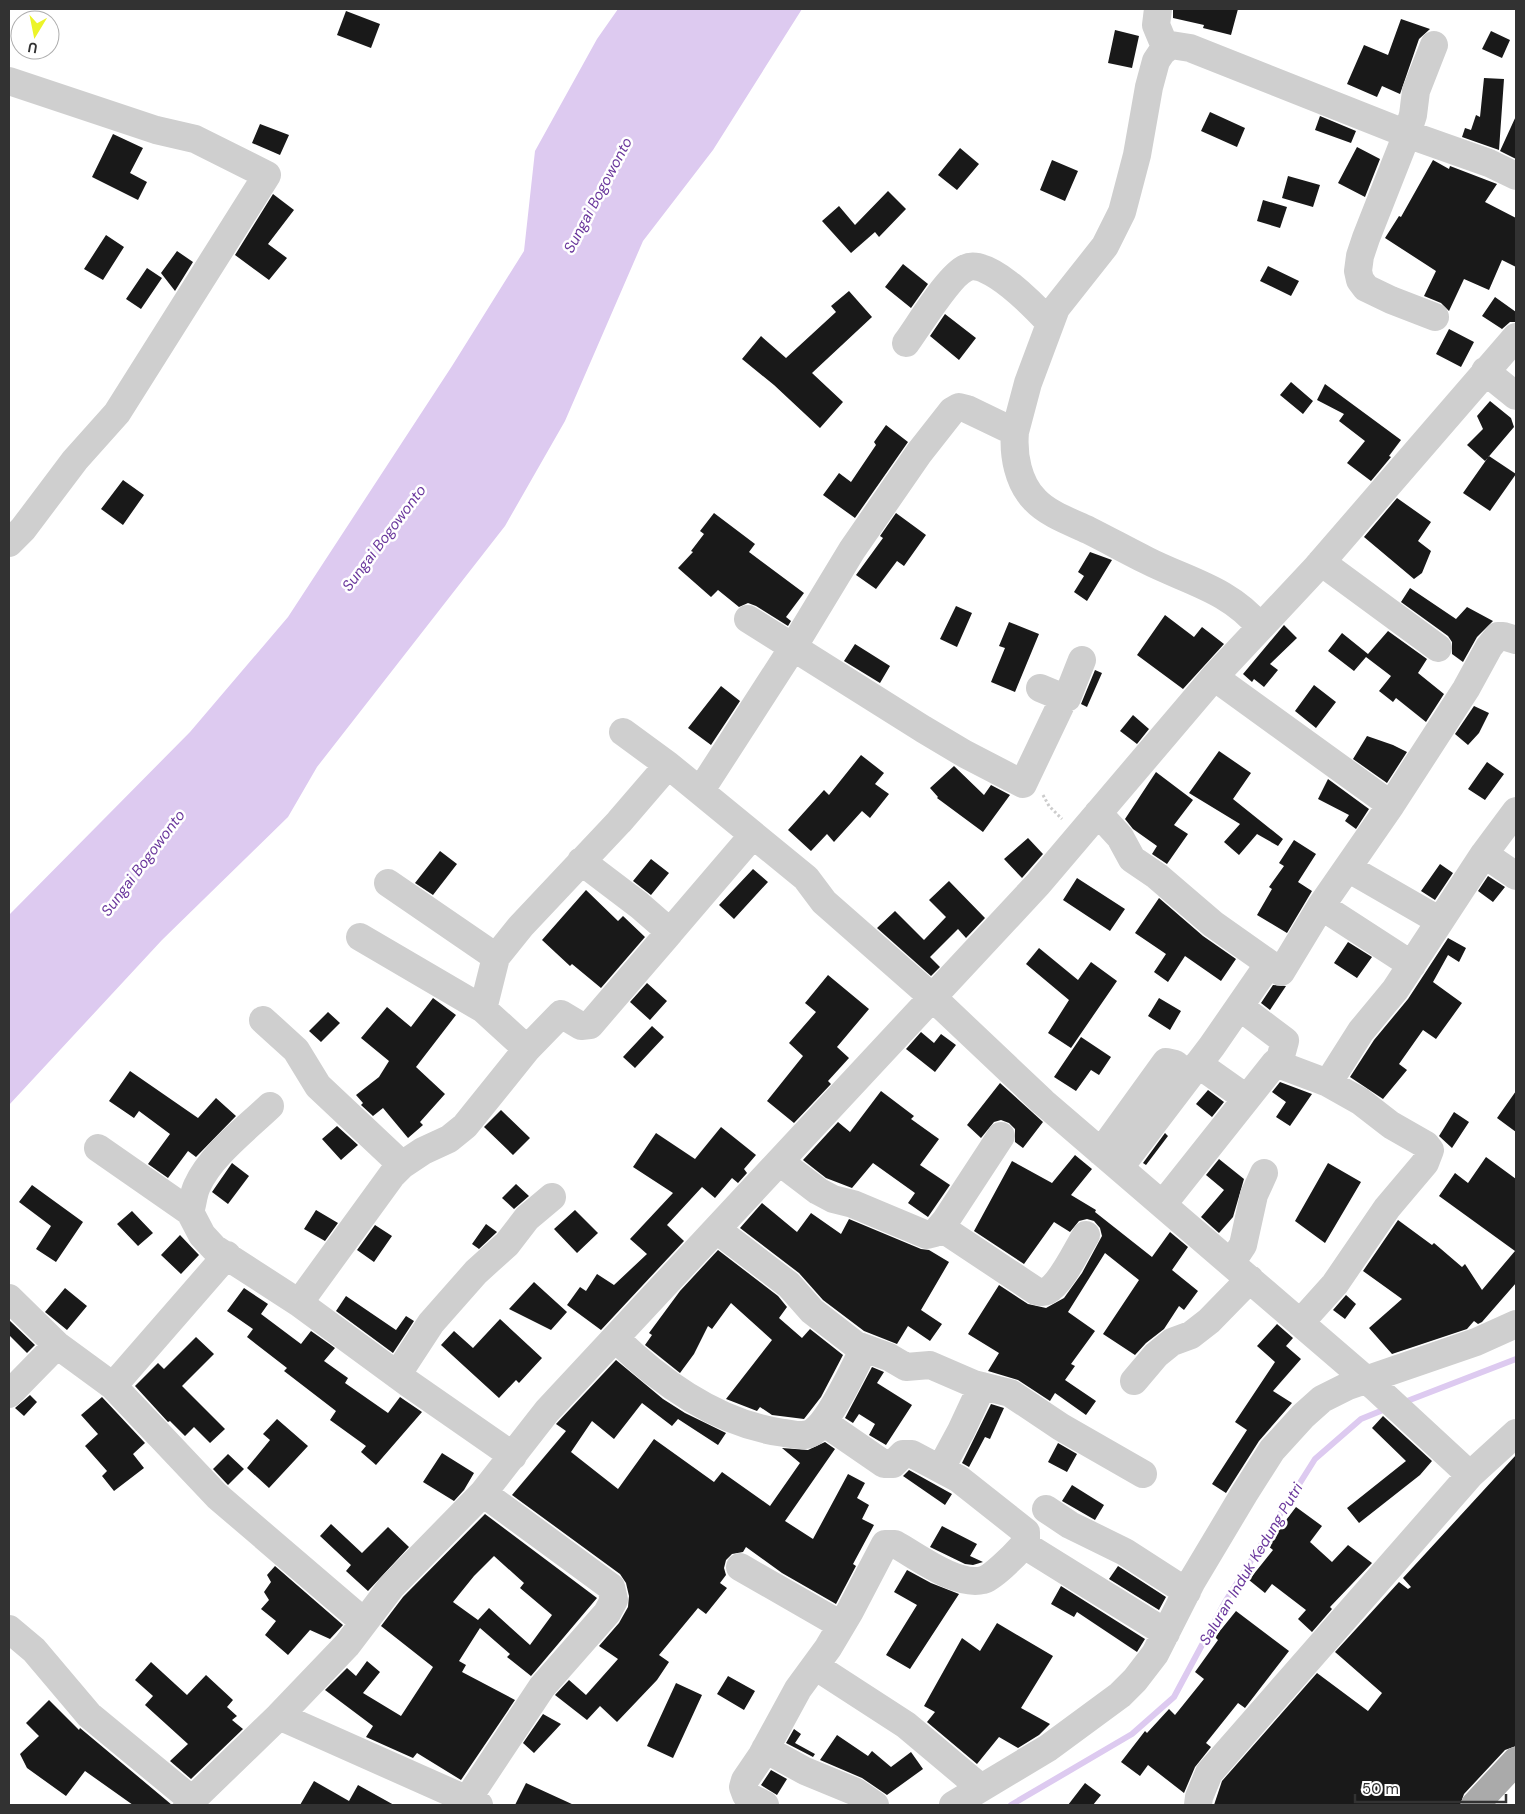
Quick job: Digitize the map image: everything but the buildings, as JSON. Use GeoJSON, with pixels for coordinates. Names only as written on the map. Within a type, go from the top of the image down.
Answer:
{"type":"FeatureCollection","features":[{"type":"Feature","properties":{"kind":"main road"},"geometry":{"type":"LineString","coordinates":[[1475,1805],[1516,1761]]}},
{"type":"Feature","properties":{"kind":"street"},"geometry":{"type":"LineString","coordinates":[[1158,9],[1156,25],[1166,49]]}},
{"type":"Feature","properties":{"kind":"street"},"geometry":{"type":"LineString","coordinates":[[1434,45],[1416,91],[1413,115],[1407,134],[1366,238],[1360,256],[1358,271],[1366,288],[1435,317]]}},
{"type":"Feature","properties":{"kind":"street"},"geometry":{"type":"LineString","coordinates":[[1260,626],[1246,610],[1227,597],[1146,560],[1050,512],[1035,500],[1024,485],[1016,463],[1015,432],[1028,383],[1050,323],[1061,299],[1105,246],[1122,212],[1138,155],[1149,87],[1156,60],[1171,46],[1190,48],[1407,134],[1489,163],[1516,176]]}},
{"type":"Feature","properties":{"kind":"street"},"geometry":{"type":"LineString","coordinates":[[9,81],[156,130],[195,139],[267,175],[117,413],[75,460],[23,529],[9,543]]}},
{"type":"Feature","properties":{"kind":"street"},"geometry":{"type":"LineString","coordinates":[[906,343],[959,272],[967,267],[975,266],[990,273],[1025,295],[1050,323]]}},
{"type":"Feature","properties":{"kind":"street"},"geometry":{"type":"LineString","coordinates":[[9,1629],[34,1650],[89,1715],[189,1803],[279,1716],[347,1645],[391,1587],[483,1493],[547,1411],[718,1230],[932,996],[1038,884],[1214,678],[1321,562],[1516,337]]}},
{"type":"Feature","properties":{"kind":"street"},"geometry":{"type":"LineString","coordinates":[[1485,371],[1516,396]]}},
{"type":"Feature","properties":{"kind":"street"},"geometry":{"type":"LineString","coordinates":[[700,790],[792,649],[852,550],[919,453],[952,412],[959,407],[967,409],[1015,432]]}},
{"type":"Feature","properties":{"kind":"street"},"geometry":{"type":"LineString","coordinates":[[1321,562],[1438,648]]}},
{"type":"Feature","properties":{"kind":"street"},"geometry":{"type":"LineString","coordinates":[[748,619],[792,649],[858,687],[965,754],[1022,784],[1052,693],[1067,698],[1082,660]]}},
{"type":"Feature","properties":{"kind":"street"},"geometry":{"type":"LineString","coordinates":[[1098,813],[1120,837],[1132,859],[1157,876],[1213,924],[1268,965],[1278,972],[1283,970],[1321,906],[1391,805],[1466,689],[1494,640],[1503,636],[1516,640]]}},
{"type":"Feature","properties":{"kind":"street"},"geometry":{"type":"LineString","coordinates":[[1214,678],[1391,805]]}},
{"type":"Feature","properties":{"kind":"street"},"geometry":{"type":"LineString","coordinates":[[623,732],[700,790],[806,878],[824,902],[932,996],[1043,1102],[1371,1384],[1470,1475]]}},
{"type":"Feature","properties":{"kind":"street"},"geometry":{"type":"LineString","coordinates":[[483,1009],[496,957],[521,926],[668,765]]}},
{"type":"Feature","properties":{"kind":"street"},"geometry":{"type":"LineString","coordinates":[[1328,1083],[1361,1031],[1412,965],[1484,854],[1516,811]]}},
{"type":"Feature","properties":{"kind":"street"},"geometry":{"type":"LineString","coordinates":[[299,1303],[355,1224],[402,1165],[423,1151],[449,1140],[465,1126],[527,1049],[561,1014],[581,1026],[590,1025],[753,835]]}},
{"type":"Feature","properties":{"kind":"street"},"geometry":{"type":"LineString","coordinates":[[1484,854],[1516,876]]}},
{"type":"Feature","properties":{"kind":"street"},"geometry":{"type":"LineString","coordinates":[[581,861],[639,905],[670,932]]}},
{"type":"Feature","properties":{"kind":"street"},"geometry":{"type":"LineString","coordinates":[[1348,868],[1440,922]]}},
{"type":"Feature","properties":{"kind":"street"},"geometry":{"type":"LineString","coordinates":[[388,883],[496,957]]}},
{"type":"Feature","properties":{"kind":"street"},"geometry":{"type":"LineString","coordinates":[[1321,906],[1412,965]]}},
{"type":"Feature","properties":{"kind":"street"},"geometry":{"type":"LineString","coordinates":[[360,936],[483,1009],[527,1049]]}},
{"type":"Feature","properties":{"kind":"street"},"geometry":{"type":"LineString","coordinates":[[1194,1070],[1240,1008],[1268,965]]}},
{"type":"Feature","properties":{"kind":"street"},"geometry":{"type":"LineString","coordinates":[[1240,1008],[1284,1041],[1279,1063]]}},
{"type":"Feature","properties":{"kind":"street"},"geometry":{"type":"LineString","coordinates":[[263,1020],[296,1050],[318,1086],[402,1165]]}},
{"type":"Feature","properties":{"kind":"street"},"geometry":{"type":"LineString","coordinates":[[1110,1159],[1166,1062],[1194,1070],[1246,1098]]}},
{"type":"Feature","properties":{"kind":"street"},"geometry":{"type":"LineString","coordinates":[[1163,1204],[1273,1065],[1279,1063],[1328,1083],[1360,1101],[1391,1125],[1426,1144],[1430,1150],[1425,1163],[1387,1208],[1335,1284],[1300,1324]]}},
{"type":"Feature","properties":{"kind":"street"},"geometry":{"type":"LineString","coordinates":[[190,1212],[196,1188],[203,1175],[226,1148],[270,1106]]}},
{"type":"Feature","properties":{"kind":"street"},"geometry":{"type":"LineString","coordinates":[[780,1162],[833,1199],[853,1204],[927,1235],[935,1233],[940,1227],[1001,1136]]}},
{"type":"Feature","properties":{"kind":"street"},"geometry":{"type":"LineString","coordinates":[[98,1148],[190,1212],[202,1235],[214,1248],[299,1303],[397,1375],[513,1456]]}},
{"type":"Feature","properties":{"kind":"street"},"geometry":{"type":"LineString","coordinates":[[1134,1381],[1156,1355],[1172,1342],[1191,1335],[1209,1321],[1240,1271],[1242,1245],[1254,1195],[1264,1174]]}},
{"type":"Feature","properties":{"kind":"street"},"geometry":{"type":"LineString","coordinates":[[397,1375],[431,1323],[469,1279],[507,1244],[527,1218],[552,1197]]}},
{"type":"Feature","properties":{"kind":"street"},"geometry":{"type":"LineString","coordinates":[[940,1227],[1036,1291],[1043,1292],[1048,1291],[1058,1280],[1086,1235]]}},
{"type":"Feature","properties":{"kind":"street"},"geometry":{"type":"LineString","coordinates":[[718,1230],[789,1285],[812,1310],[856,1346],[889,1357],[906,1368],[930,1365],[982,1386],[1010,1393],[1060,1427],[1143,1474]]}},
{"type":"Feature","properties":{"kind":"street"},"geometry":{"type":"LineString","coordinates":[[113,1386],[227,1255]]}},
{"type":"Feature","properties":{"kind":"street"},"geometry":{"type":"LineString","coordinates":[[9,1298],[57,1344],[113,1386],[217,1496],[364,1622]]}},
{"type":"Feature","properties":{"kind":"street"},"geometry":{"type":"LineString","coordinates":[[953,1805],[1048,1748],[1120,1695],[1148,1665],[1208,1554],[1272,1450],[1302,1416],[1322,1399],[1371,1384],[1516,1324]]}},
{"type":"Feature","properties":{"kind":"street"},"geometry":{"type":"LineString","coordinates":[[615,1338],[645,1367],[717,1415],[756,1429],[803,1436],[813,1432],[823,1422],[851,1378],[864,1348]]}},
{"type":"Feature","properties":{"kind":"street"},"geometry":{"type":"LineString","coordinates":[[9,1394],[57,1344]]}},
{"type":"Feature","properties":{"kind":"street"},"geometry":{"type":"LineString","coordinates":[[940,1468],[961,1431],[982,1386]]}},
{"type":"Feature","properties":{"kind":"street"},"geometry":{"type":"LineString","coordinates":[[823,1422],[884,1464],[893,1464],[907,1453],[959,1479],[1026,1532],[1026,1546]]}},
{"type":"Feature","properties":{"kind":"street"},"geometry":{"type":"LineString","coordinates":[[1198,1805],[1199,1797],[1209,1773],[1470,1475],[1516,1433]]}},
{"type":"Feature","properties":{"kind":"street"},"geometry":{"type":"LineString","coordinates":[[279,1716],[473,1802],[542,1687],[606,1613],[614,1600],[610,1586],[483,1493]]}},
{"type":"Feature","properties":{"kind":"street"},"geometry":{"type":"LineString","coordinates":[[1046,1510],[1070,1525],[1125,1552],[1187,1592]]}},
{"type":"Feature","properties":{"kind":"street"},"geometry":{"type":"LineString","coordinates":[[765,1805],[746,1795],[743,1786],[798,1689],[841,1626],[885,1544],[895,1544],[956,1577],[969,1581],[984,1580],[1021,1548],[1026,1546]]}},
{"type":"Feature","properties":{"kind":"street"},"geometry":{"type":"LineString","coordinates":[[1026,1546],[1166,1634]]}},
{"type":"Feature","properties":{"kind":"street"},"geometry":{"type":"LineString","coordinates":[[740,1567],[841,1626]]}},
{"type":"Feature","properties":{"kind":"street"},"geometry":{"type":"LineString","coordinates":[[815,1666],[906,1725],[981,1788]]}},
{"type":"Feature","properties":{"kind":"street"},"geometry":{"type":"LineString","coordinates":[[765,1749],[805,1771],[856,1792],[875,1805]]}},
{"type":"Feature","properties":{"kind":"path"},"geometry":{"type":"LineString","coordinates":[[1022,784],[1045,796],[1049,806],[1078,836]]}},
{"type":"Feature","properties":{"kind":"water","name":"Sungai Bogowonto"},"geometry":{"type":"Polygon","coordinates":[[[618,9],[802,9],[713,150],[643,241],[565,421],[505,526],[317,767],[288,817],[162,940],[9,1105],[9,915],[190,732],[288,617],[452,366],[524,251],[535,151],[597,39],[618,9]]]}},
{"type":"Feature","properties":{"kind":"waterway","name":"Saluran Induk Kedung Putri"},"geometry":{"type":"LineString","coordinates":[[1402,1403],[1516,1359]]}},
{"type":"Feature","properties":{"kind":"waterway","name":"Saluran Induk Kedung Putri"},"geometry":{"type":"LineString","coordinates":[[1011,1805],[1132,1734],[1174,1697],[1225,1602],[1315,1459],[1361,1419],[1388,1408]]}}]}
